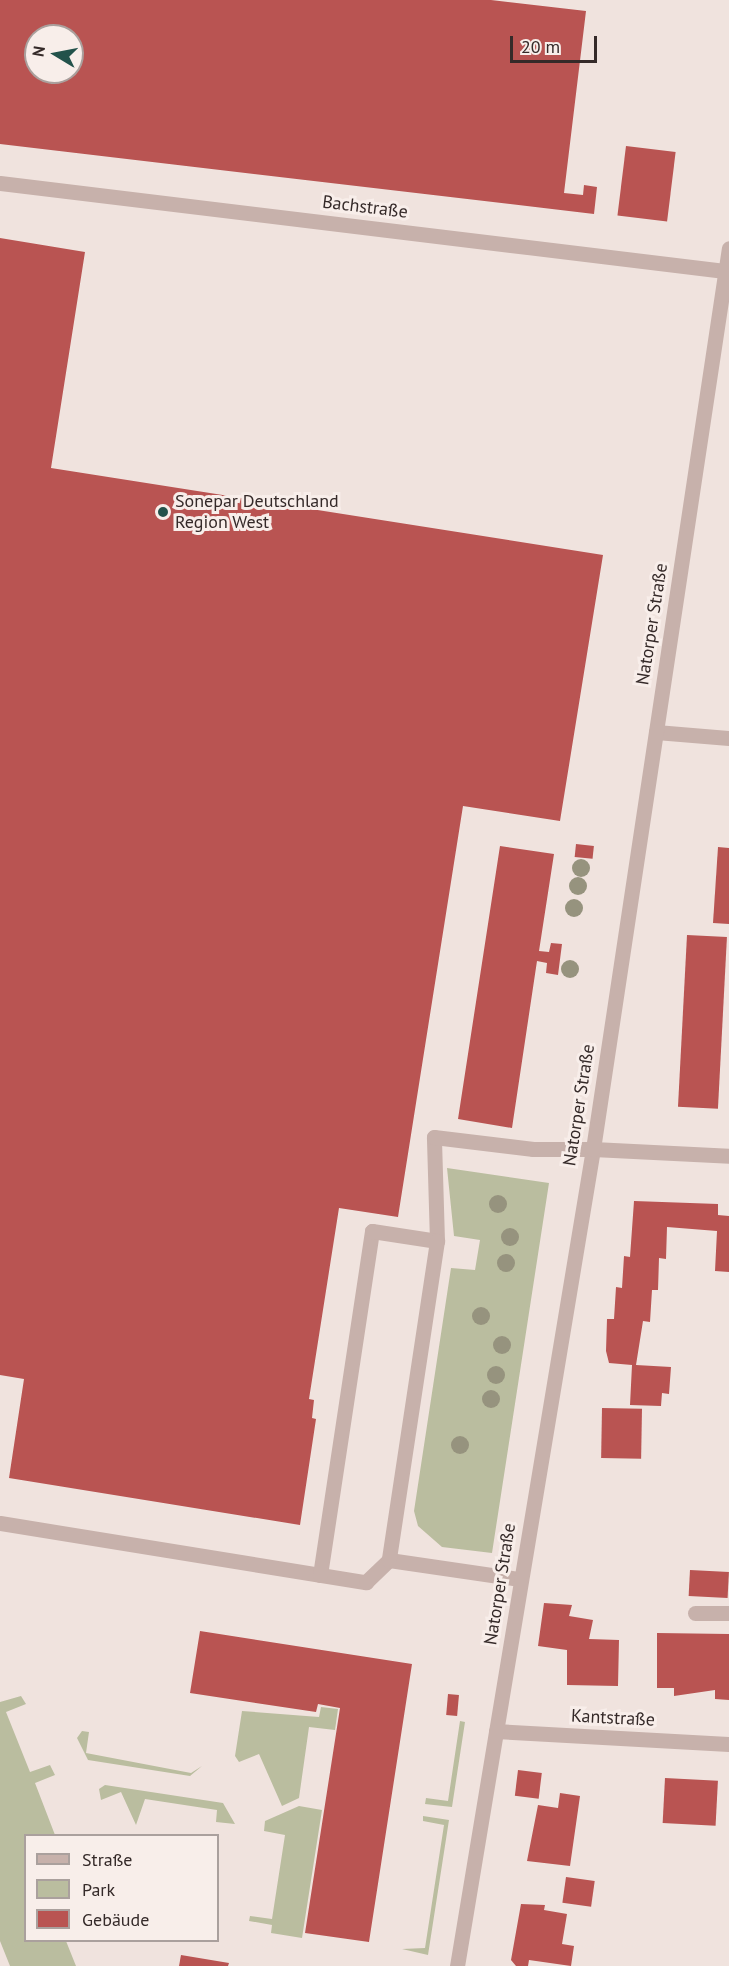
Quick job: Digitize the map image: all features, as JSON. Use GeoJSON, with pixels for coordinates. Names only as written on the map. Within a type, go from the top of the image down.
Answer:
{"type":"FeatureCollection","features":[{"type":"Feature","properties":{"kind":"street","name":"Bachstraße"},"geometry":{"type":"LineString","coordinates":[[0,183],[725,271]]}},
{"type":"Feature","properties":{"kind":"street","name":"Natorper Straße"},"geometry":{"type":"LineString","coordinates":[[458,1966],[520,1579],[593,1149],[729,248]]}},
{"type":"Feature","properties":{"kind":"street"},"geometry":{"type":"LineString","coordinates":[[656,732],[729,738]]}},
{"type":"Feature","properties":{"kind":"street"},"geometry":{"type":"LineString","coordinates":[[0,1523],[366,1582],[389,1560],[437,1241],[434,1137],[533,1149],[593,1149],[729,1156]]}},
{"type":"Feature","properties":{"kind":"street"},"geometry":{"type":"LineString","coordinates":[[320,1575],[372,1231],[437,1241]]}},
{"type":"Feature","properties":{"kind":"street"},"geometry":{"type":"LineString","coordinates":[[389,1560],[520,1579]]}},
{"type":"Feature","properties":{"kind":"street"},"geometry":{"type":"LineString","coordinates":[[694,1612],[729,1613]]}},
{"type":"Feature","properties":{"kind":"street","name":"Kantstraße"},"geometry":{"type":"LineString","coordinates":[[495,1731],[729,1744]]}},
{"type":"Feature","properties":{"kind":"green space"},"geometry":{"type":"Polygon","coordinates":[[[447,1168],[549,1183],[492,1553],[442,1547],[418,1526],[414,1511],[451,1268],[475,1270],[480,1240],[454,1236],[447,1168]]]}},
{"type":"Feature","properties":{"kind":"green space"},"geometry":{"type":"Polygon","coordinates":[[[21,1696],[26,1704],[6,1712],[30,1772],[50,1765],[55,1775],[35,1783],[55,1834],[24,1834],[24,1942],[66,1942],[76,1966],[10,1966],[0,1941],[0,1702],[21,1696]]]}},
{"type":"Feature","properties":{"kind":"green space"},"geometry":{"type":"Polygon","coordinates":[[[321,1707],[338,1709],[335,1730],[309,1727],[299,1798],[282,1806],[259,1754],[239,1762],[235,1756],[242,1711],[319,1717],[321,1707]]]}},
{"type":"Feature","properties":{"kind":"green space"},"geometry":{"type":"Polygon","coordinates":[[[460,1721],[465,1722],[452,1807],[425,1804],[426,1798],[448,1801],[460,1721]]]}},
{"type":"Feature","properties":{"kind":"green space"},"geometry":{"type":"Polygon","coordinates":[[[82,1731],[89,1732],[86,1753],[191,1773],[202,1766],[190,1776],[88,1760],[77,1738],[82,1731]]]}},
{"type":"Feature","properties":{"kind":"green space"},"geometry":{"type":"Polygon","coordinates":[[[105,1785],[223,1803],[235,1824],[216,1822],[217,1810],[145,1799],[136,1825],[121,1792],[101,1800],[99,1789],[105,1785]]]}},
{"type":"Feature","properties":{"kind":"green space"},"geometry":{"type":"Polygon","coordinates":[[[299,1806],[322,1810],[302,1938],[271,1933],[272,1925],[249,1921],[250,1916],[272,1919],[285,1835],[264,1831],[265,1821],[299,1806]]]}},
{"type":"Feature","properties":{"kind":"green space"},"geometry":{"type":"Polygon","coordinates":[[[423,1816],[449,1820],[428,1955],[402,1949],[425,1948],[444,1825],[423,1821],[423,1816]]]}},
{"type":"Feature","properties":{"kind":"building"},"geometry":{"type":"Polygon","coordinates":[[[0,0],[491,0],[586,11],[564,193],[583,195],[584,185],[597,187],[594,214],[0,144],[0,0]]]}},
{"type":"Feature","properties":{"kind":"building"},"geometry":{"type":"Polygon","coordinates":[[[626,146],[676,152],[667,222],[617,215],[626,146]]]}},
{"type":"Feature","properties":{"kind":"building"},"geometry":{"type":"Polygon","coordinates":[[[0,238],[85,252],[51,468],[603,555],[560,821],[463,806],[398,1217],[339,1208],[309,1399],[314,1400],[312,1418],[316,1419],[300,1525],[9,1478],[24,1379],[0,1375],[0,238]]]}},
{"type":"Feature","properties":{"kind":"building"},"geometry":{"type":"Polygon","coordinates":[[[576,844],[594,846],[593,859],[575,857],[576,844]]]}},
{"type":"Feature","properties":{"kind":"building"},"geometry":{"type":"Polygon","coordinates":[[[500,846],[554,854],[539,951],[549,952],[551,943],[562,944],[558,975],[546,973],[547,963],[537,961],[512,1128],[458,1119],[500,846]]]}},
{"type":"Feature","properties":{"kind":"building"},"geometry":{"type":"Polygon","coordinates":[[[718,847],[729,848],[729,924],[713,923],[718,847]]]}},
{"type":"Feature","properties":{"kind":"building"},"geometry":{"type":"Polygon","coordinates":[[[687,935],[727,937],[718,1109],[678,1107],[687,935]]]}},
{"type":"Feature","properties":{"kind":"building"},"geometry":{"type":"Polygon","coordinates":[[[634,1201],[718,1204],[718,1215],[729,1216],[729,1272],[715,1271],[717,1231],[667,1227],[666,1259],[659,1258],[658,1290],[652,1290],[650,1322],[643,1321],[636,1365],[671,1367],[669,1394],[662,1393],[661,1406],[630,1405],[632,1365],[609,1363],[606,1351],[607,1319],[614,1319],[616,1287],[622,1288],[624,1256],[630,1257],[634,1201]]]}},
{"type":"Feature","properties":{"kind":"building"},"geometry":{"type":"Polygon","coordinates":[[[602,1408],[642,1409],[641,1459],[601,1458],[602,1408]]]}},
{"type":"Feature","properties":{"kind":"building"},"geometry":{"type":"Polygon","coordinates":[[[690,1570],[729,1572],[728,1598],[689,1596],[690,1570]]]}},
{"type":"Feature","properties":{"kind":"building"},"geometry":{"type":"Polygon","coordinates":[[[544,1603],[572,1605],[569,1616],[593,1620],[589,1639],[619,1640],[618,1686],[567,1685],[567,1650],[538,1646],[544,1603]]]}},
{"type":"Feature","properties":{"kind":"building"},"geometry":{"type":"Polygon","coordinates":[[[200,1631],[412,1664],[369,1942],[305,1933],[340,1708],[318,1704],[316,1712],[190,1693],[200,1631]]]}},
{"type":"Feature","properties":{"kind":"building"},"geometry":{"type":"Polygon","coordinates":[[[657,1633],[729,1634],[729,1700],[715,1699],[715,1690],[674,1696],[674,1688],[657,1688],[657,1633]]]}},
{"type":"Feature","properties":{"kind":"building"},"geometry":{"type":"Polygon","coordinates":[[[448,1694],[459,1695],[457,1716],[446,1715],[448,1694]]]}},
{"type":"Feature","properties":{"kind":"building"},"geometry":{"type":"Polygon","coordinates":[[[518,1770],[542,1773],[539,1799],[515,1796],[518,1770]]]}},
{"type":"Feature","properties":{"kind":"building"},"geometry":{"type":"Polygon","coordinates":[[[665,1778],[718,1781],[716,1826],[663,1823],[665,1778]]]}},
{"type":"Feature","properties":{"kind":"building"},"geometry":{"type":"Polygon","coordinates":[[[560,1793],[580,1796],[570,1866],[527,1861],[538,1805],[558,1808],[560,1793]]]}},
{"type":"Feature","properties":{"kind":"building"},"geometry":{"type":"Polygon","coordinates":[[[566,1877],[595,1881],[591,1907],[562,1903],[566,1877]]]}},
{"type":"Feature","properties":{"kind":"building"},"geometry":{"type":"Polygon","coordinates":[[[521,1904],[545,1905],[544,1910],[567,1914],[562,1944],[574,1946],[571,1966],[529,1960],[528,1966],[516,1966],[511,1960],[521,1904]]]}},
{"type":"Feature","properties":{"kind":"building"},"geometry":{"type":"Polygon","coordinates":[[[181,1955],[229,1963],[228,1966],[179,1966],[181,1955]]]}},
{"type":"Feature","properties":{"kind":"place","name":"Sonepar Deutschland Region West"},"geometry":{"type":"Point","coordinates":[163,512]}}]}
